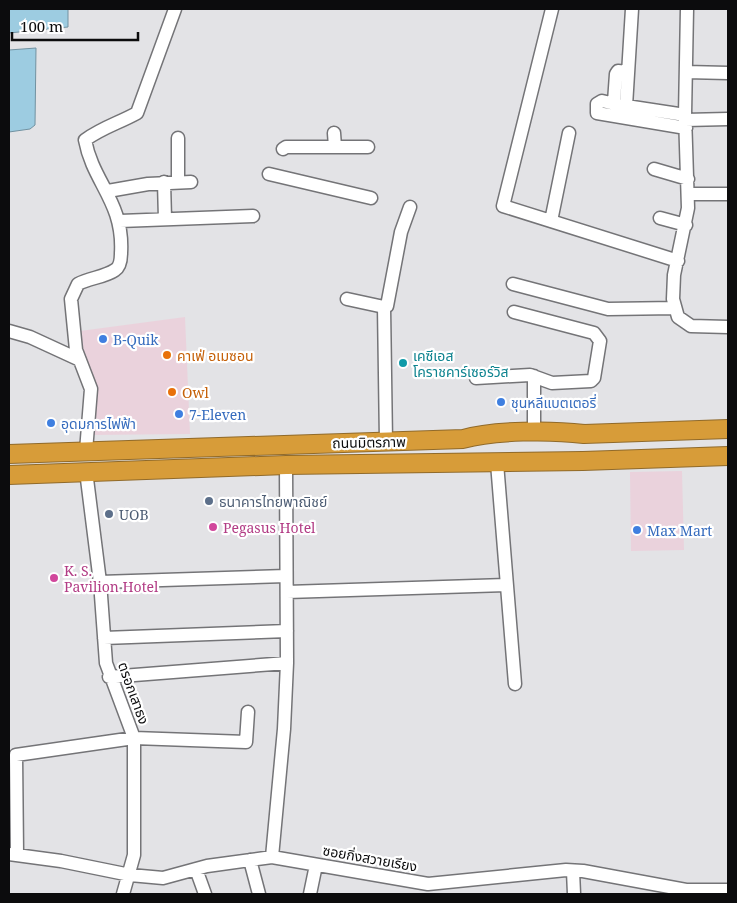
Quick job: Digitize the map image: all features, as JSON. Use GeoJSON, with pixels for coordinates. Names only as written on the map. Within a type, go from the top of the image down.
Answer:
{"type":"FeatureCollection","features":[{"type":"Feature","properties":{"kind":"highway","name":"ถนนมิตรภาพ"},"geometry":{"type":"LineString","coordinates":[[9,454],[463,439],[476,435],[567,432],[584,434],[728,429]]}},
{"type":"Feature","properties":{"kind":"highway"},"geometry":{"type":"LineString","coordinates":[[583,461],[684,447],[728,446]]}},
{"type":"Feature","properties":{"kind":"highway"},"geometry":{"type":"LineString","coordinates":[[86,451],[86,472]]}},
{"type":"Feature","properties":{"kind":"highway","name":"ถนนมิตรภาพ"},"geometry":{"type":"LineString","coordinates":[[9,475],[286,465],[583,461],[728,456]]}},
{"type":"Feature","properties":{"kind":"street"},"geometry":{"type":"LineString","coordinates":[[86,451],[91,389],[76,350],[71,299],[78,284],[114,271],[119,266],[121,249],[120,221],[108,191],[88,156],[85,140],[104,127],[121,122],[138,113],[175,9]]}},
{"type":"Feature","properties":{"kind":"street"},"geometry":{"type":"LineString","coordinates":[[552,9],[503,204],[505,208],[678,261]]}},
{"type":"Feature","properties":{"kind":"street"},"geometry":{"type":"LineString","coordinates":[[630,108],[626,106],[625,97],[632,9]]}},
{"type":"Feature","properties":{"kind":"street"},"geometry":{"type":"LineString","coordinates":[[687,9],[685,121],[688,208],[673,293],[678,317],[691,326],[728,327]]}},
{"type":"Feature","properties":{"kind":"street"},"geometry":{"type":"LineString","coordinates":[[615,104],[616,74],[618,71],[628,72]]}},
{"type":"Feature","properties":{"kind":"street"},"geometry":{"type":"LineString","coordinates":[[686,72],[728,74]]}},
{"type":"Feature","properties":{"kind":"street"},"geometry":{"type":"LineString","coordinates":[[661,118],[602,101],[597,104],[597,113],[685,121],[728,119]]}},
{"type":"Feature","properties":{"kind":"street"},"geometry":{"type":"LineString","coordinates":[[334,132],[335,147]]}},
{"type":"Feature","properties":{"kind":"street"},"geometry":{"type":"LineString","coordinates":[[551,221],[569,133]]}},
{"type":"Feature","properties":{"kind":"street"},"geometry":{"type":"LineString","coordinates":[[108,191],[164,182],[184,182],[178,138]]}},
{"type":"Feature","properties":{"kind":"street"},"geometry":{"type":"LineString","coordinates":[[282,149],[286,147],[368,147]]}},
{"type":"Feature","properties":{"kind":"street"},"geometry":{"type":"LineString","coordinates":[[654,169],[688,179]]}},
{"type":"Feature","properties":{"kind":"street"},"geometry":{"type":"LineString","coordinates":[[269,174],[371,198]]}},
{"type":"Feature","properties":{"kind":"street"},"geometry":{"type":"LineString","coordinates":[[164,182],[165,219]]}},
{"type":"Feature","properties":{"kind":"street"},"geometry":{"type":"LineString","coordinates":[[688,194],[728,194]]}},
{"type":"Feature","properties":{"kind":"street"},"geometry":{"type":"LineString","coordinates":[[386,442],[384,307],[387,306],[400,232],[410,207]]}},
{"type":"Feature","properties":{"kind":"street"},"geometry":{"type":"LineString","coordinates":[[120,221],[254,216]]}},
{"type":"Feature","properties":{"kind":"street"},"geometry":{"type":"LineString","coordinates":[[660,218],[686,225]]}},
{"type":"Feature","properties":{"kind":"street"},"geometry":{"type":"LineString","coordinates":[[513,284],[608,309],[676,308]]}},
{"type":"Feature","properties":{"kind":"street"},"geometry":{"type":"LineString","coordinates":[[347,299],[384,307]]}},
{"type":"Feature","properties":{"kind":"street"},"geometry":{"type":"LineString","coordinates":[[476,378],[534,376],[552,384],[592,381],[596,373],[600,338],[594,333],[514,312]]}},
{"type":"Feature","properties":{"kind":"street"},"geometry":{"type":"LineString","coordinates":[[9,331],[30,337],[80,360]]}},
{"type":"Feature","properties":{"kind":"street"},"geometry":{"type":"LineString","coordinates":[[534,376],[534,433]]}},
{"type":"Feature","properties":{"kind":"street"},"geometry":{"type":"LineString","coordinates":[[497,462],[515,684]]}},
{"type":"Feature","properties":{"kind":"street"},"geometry":{"type":"LineString","coordinates":[[272,857],[284,729],[287,663],[286,465]]}},
{"type":"Feature","properties":{"kind":"street","name":"ตรอกเสาธง"},"geometry":{"type":"LineString","coordinates":[[86,472],[100,582],[109,677],[134,738],[135,834],[130,875],[123,894]]}},
{"type":"Feature","properties":{"kind":"street"},"geometry":{"type":"LineString","coordinates":[[100,582],[286,576]]}},
{"type":"Feature","properties":{"kind":"street"},"geometry":{"type":"LineString","coordinates":[[287,592],[506,585]]}},
{"type":"Feature","properties":{"kind":"street"},"geometry":{"type":"LineString","coordinates":[[104,638],[287,631]]}},
{"type":"Feature","properties":{"kind":"street"},"geometry":{"type":"LineString","coordinates":[[109,677],[287,663]]}},
{"type":"Feature","properties":{"kind":"street"},"geometry":{"type":"LineString","coordinates":[[13,853],[16,755],[134,738],[246,742],[248,712]]}},
{"type":"Feature","properties":{"kind":"street","name":"ซอยกิ่งสวายเรียง"},"geometry":{"type":"LineString","coordinates":[[13,853],[130,875],[168,877],[196,869],[272,857],[316,864],[428,889],[573,871],[655,889],[728,890]]}},
{"type":"Feature","properties":{"kind":"street"},"geometry":{"type":"LineString","coordinates":[[250,860],[259,894]]}},
{"type":"Feature","properties":{"kind":"street"},"geometry":{"type":"LineString","coordinates":[[310,894],[316,864]]}},
{"type":"Feature","properties":{"kind":"street"},"geometry":{"type":"LineString","coordinates":[[196,869],[205,894]]}},
{"type":"Feature","properties":{"kind":"street"},"geometry":{"type":"LineString","coordinates":[[573,871],[574,894]]}},
{"type":"Feature","properties":{"kind":"shaded area"},"geometry":{"type":"Polygon","coordinates":[[[185,317],[190,434],[91,435],[80,331],[185,317]]]}},
{"type":"Feature","properties":{"kind":"shaded area"},"geometry":{"type":"Polygon","coordinates":[[[682,471],[684,550],[631,551],[630,472],[682,471]]]}},
{"type":"Feature","properties":{"kind":"water"},"geometry":{"type":"Polygon","coordinates":[[[9,9],[68,9],[68,27],[9,33],[9,9]]]}},
{"type":"Feature","properties":{"kind":"water"},"geometry":{"type":"Polygon","coordinates":[[[36,48],[35,125],[30,129],[9,132],[9,50],[36,48]]]}},
{"type":"Feature","properties":{"kind":"place","name":"B-Quik"},"geometry":{"type":"Point","coordinates":[103,339]}},
{"type":"Feature","properties":{"kind":"place","name":"คาเฟ่ อเมซอน"},"geometry":{"type":"Point","coordinates":[167,355]}},
{"type":"Feature","properties":{"kind":"place","name":"เคซีเอส โคราชคาร์เซอร์วิส"},"geometry":{"type":"Point","coordinates":[403,363]}},
{"type":"Feature","properties":{"kind":"place","name":"Owl"},"geometry":{"type":"Point","coordinates":[172,392]}},
{"type":"Feature","properties":{"kind":"place","name":"ชุนหลีแบตเตอรี่"},"geometry":{"type":"Point","coordinates":[501,402]}},
{"type":"Feature","properties":{"kind":"place","name":"7-Eleven"},"geometry":{"type":"Point","coordinates":[179,414]}},
{"type":"Feature","properties":{"kind":"place","name":"อุดมการไฟฟ้า"},"geometry":{"type":"Point","coordinates":[51,423]}},
{"type":"Feature","properties":{"kind":"place","name":"ธนาคารไทยพาณิชย์"},"geometry":{"type":"Point","coordinates":[209,501]}},
{"type":"Feature","properties":{"kind":"place","name":"UOB"},"geometry":{"type":"Point","coordinates":[109,514]}},
{"type":"Feature","properties":{"kind":"place","name":"Pegasus Hotel"},"geometry":{"type":"Point","coordinates":[213,527]}},
{"type":"Feature","properties":{"kind":"place","name":"Max Mart"},"geometry":{"type":"Point","coordinates":[637,530]}},
{"type":"Feature","properties":{"kind":"place","name":"K. S. Pavilion Hotel"},"geometry":{"type":"Point","coordinates":[54,578]}}]}
